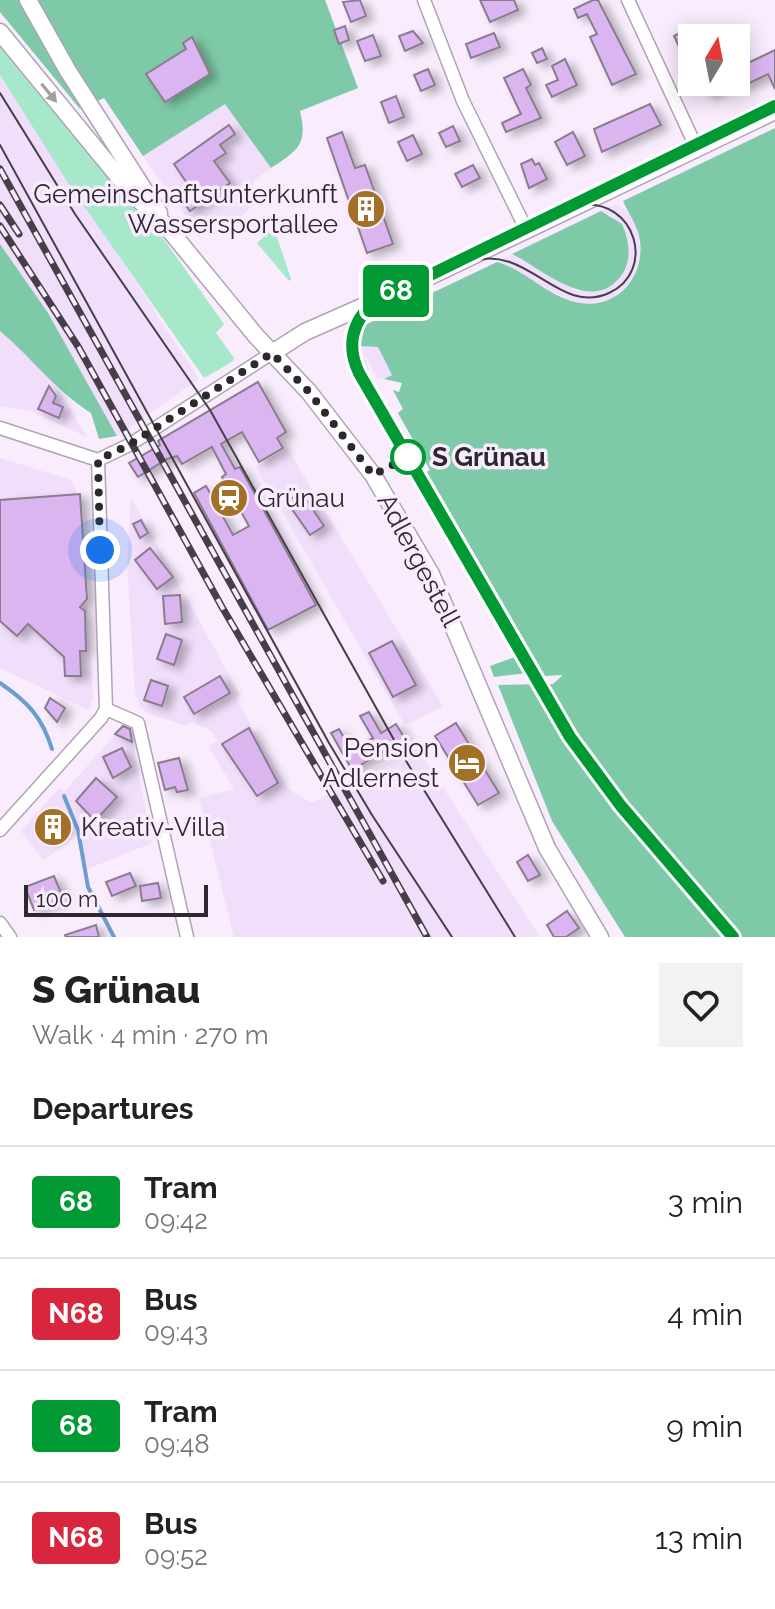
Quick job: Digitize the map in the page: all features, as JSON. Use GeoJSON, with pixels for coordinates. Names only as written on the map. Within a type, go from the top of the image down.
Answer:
{"type":"FeatureCollection","features":[{"type":"Feature","properties":{"kind":"main road","name":"Adlergestell"},"geometry":{"type":"LineString","coordinates":[[28,0],[68,71],[144,185],[167,227]]}},
{"type":"Feature","properties":{"kind":"main road","name":"Adlergestell"},"geometry":{"type":"LineString","coordinates":[[0,32],[131,192],[167,227],[336,425],[409,532],[452,616],[513,773],[547,848],[600,937]]}},
{"type":"Feature","properties":{"kind":"main road"},"geometry":{"type":"LineString","coordinates":[[272,353],[301,334],[527,231],[775,111]]}},
{"type":"Feature","properties":{"kind":"street"},"geometry":{"type":"LineString","coordinates":[[424,0],[463,101],[527,231]]}},
{"type":"Feature","properties":{"kind":"street"},"geometry":{"type":"LineString","coordinates":[[628,0],[697,149]]}},
{"type":"Feature","properties":{"kind":"street"},"geometry":{"type":"LineString","coordinates":[[0,428],[98,460],[129,445],[272,353]]}},
{"type":"Feature","properties":{"kind":"street"},"geometry":{"type":"LineString","coordinates":[[0,830],[106,709],[98,460]]}},
{"type":"Feature","properties":{"kind":"street"},"geometry":{"type":"LineString","coordinates":[[106,709],[138,723],[187,937]]}},
{"type":"Feature","properties":{"kind":"street"},"geometry":{"type":"LineString","coordinates":[[0,923],[10,937]]}},
{"type":"Feature","properties":{"kind":"shaded area"},"geometry":{"type":"Polygon","coordinates":[[[0,75],[199,379],[117,436],[48,313],[0,244],[0,75]]]}},
{"type":"Feature","properties":{"kind":"shaded area"},"geometry":{"type":"Polygon","coordinates":[[[225,103],[271,168],[254,180],[251,190],[255,204],[220,234],[206,233],[190,222],[143,156],[225,103]]]}},
{"type":"Feature","properties":{"kind":"shaded area"},"geometry":{"type":"Polygon","coordinates":[[[616,204],[628,212],[637,224],[641,254],[632,281],[611,299],[586,304],[573,302],[497,262],[512,254],[577,291],[600,291],[610,286],[614,217],[601,211],[616,204]]]}},
{"type":"Feature","properties":{"kind":"shaded area"},"geometry":{"type":"Polygon","coordinates":[[[365,325],[361,333],[378,347],[392,375],[384,379],[378,379],[361,349],[373,380],[358,376],[351,363],[350,333],[365,325]]]}},
{"type":"Feature","properties":{"kind":"shaded area"},"geometry":{"type":"Polygon","coordinates":[[[0,331],[50,377],[87,437],[31,411],[0,406],[0,331]]]}},
{"type":"Feature","properties":{"kind":"shaded area"},"geometry":{"type":"Polygon","coordinates":[[[377,388],[423,467],[414,473],[368,393],[377,388]]]}},
{"type":"Feature","properties":{"kind":"shaded area"},"geometry":{"type":"Polygon","coordinates":[[[287,448],[443,706],[405,725],[256,467],[287,448]]]}},
{"type":"Feature","properties":{"kind":"shaded area"},"geometry":{"type":"Polygon","coordinates":[[[0,458],[71,480],[81,500],[93,697],[89,710],[0,668],[0,458]]]}},
{"type":"Feature","properties":{"kind":"shaded area"},"geometry":{"type":"Polygon","coordinates":[[[427,472],[545,676],[531,678],[413,480],[427,472]]]}},
{"type":"Feature","properties":{"kind":"shaded area"},"geometry":{"type":"Polygon","coordinates":[[[131,497],[240,695],[236,699],[288,789],[312,803],[416,746],[540,937],[234,937],[199,798],[234,789],[208,746],[217,741],[211,731],[192,722],[186,726],[147,713],[140,707],[135,692],[127,565],[131,497]]]}},
{"type":"Feature","properties":{"kind":"shaded area"},"geometry":{"type":"Polygon","coordinates":[[[123,726],[130,729],[152,843],[85,870],[80,859],[80,833],[43,860],[21,831],[60,787],[64,792],[123,726]]]}},
{"type":"Feature","properties":{"kind":"green space"},"geometry":{"type":"Polygon","coordinates":[[[0,0],[325,0],[358,88],[300,111],[303,132],[299,146],[271,168],[225,104],[143,156],[104,98],[80,109],[0,12],[0,0]]]}},
{"type":"Feature","properties":{"kind":"green space"},"geometry":{"type":"Polygon","coordinates":[[[0,46],[165,241],[224,324],[216,333],[234,358],[232,362],[204,378],[68,183],[0,75],[0,46]]]}},
{"type":"Feature","properties":{"kind":"green space"},"geometry":{"type":"Polygon","coordinates":[[[775,128],[775,937],[625,937],[552,821],[498,685],[553,684],[563,675],[545,676],[427,472],[430,470],[398,413],[403,409],[393,390],[399,392],[402,383],[384,379],[392,375],[378,347],[360,346],[365,325],[497,262],[564,299],[589,304],[614,297],[632,280],[640,255],[637,230],[623,201],[775,128]]]}},
{"type":"Feature","properties":{"kind":"green space"},"geometry":{"type":"Polygon","coordinates":[[[601,211],[622,224],[628,243],[626,267],[611,286],[598,291],[583,291],[568,286],[512,254],[601,211]]]}},
{"type":"Feature","properties":{"kind":"green space"},"geometry":{"type":"Polygon","coordinates":[[[274,228],[291,279],[289,281],[257,243],[274,228]]]}},
{"type":"Feature","properties":{"kind":"green space"},"geometry":{"type":"Polygon","coordinates":[[[0,244],[48,313],[117,436],[99,439],[91,413],[67,395],[0,331],[0,244]]]}},
{"type":"Feature","properties":{"kind":"green space"},"geometry":{"type":"Polygon","coordinates":[[[518,656],[528,673],[494,677],[490,666],[518,656]]]}},
{"type":"Feature","properties":{"kind":"building"},"geometry":{"type":"Polygon","coordinates":[[[360,0],[366,16],[351,22],[343,2],[360,0]]]}},
{"type":"Feature","properties":{"kind":"building"},"geometry":{"type":"Polygon","coordinates":[[[480,0],[514,0],[518,10],[490,22],[480,0]]]}},
{"type":"Feature","properties":{"kind":"building"},"geometry":{"type":"Polygon","coordinates":[[[598,0],[636,74],[612,85],[590,37],[597,34],[587,14],[578,18],[574,9],[598,0]]]}},
{"type":"Feature","properties":{"kind":"building"},"geometry":{"type":"Polygon","coordinates":[[[345,26],[349,40],[339,44],[334,30],[345,26]]]}},
{"type":"Feature","properties":{"kind":"building"},"geometry":{"type":"Polygon","coordinates":[[[413,31],[423,43],[405,51],[399,36],[413,31]]]}},
{"type":"Feature","properties":{"kind":"building"},"geometry":{"type":"Polygon","coordinates":[[[494,33],[500,47],[471,58],[466,44],[494,33]]]}},
{"type":"Feature","properties":{"kind":"building"},"geometry":{"type":"Polygon","coordinates":[[[373,35],[381,56],[365,61],[357,41],[373,35]]]}},
{"type":"Feature","properties":{"kind":"building"},"geometry":{"type":"Polygon","coordinates":[[[192,37],[210,74],[165,102],[146,74],[186,49],[183,43],[192,37]]]}},
{"type":"Feature","properties":{"kind":"building"},"geometry":{"type":"Polygon","coordinates":[[[542,48],[547,59],[537,63],[532,53],[542,48]]]}},
{"type":"Feature","properties":{"kind":"building"},"geometry":{"type":"Polygon","coordinates":[[[775,50],[775,89],[768,74],[750,83],[750,62],[775,50]]]}},
{"type":"Feature","properties":{"kind":"building"},"geometry":{"type":"Polygon","coordinates":[[[565,59],[577,85],[552,97],[546,85],[558,80],[552,66],[565,59]]]}},
{"type":"Feature","properties":{"kind":"building"},"geometry":{"type":"Polygon","coordinates":[[[428,69],[435,85],[421,91],[414,75],[428,69]]]}},
{"type":"Feature","properties":{"kind":"building"},"geometry":{"type":"Polygon","coordinates":[[[523,69],[531,85],[526,88],[541,118],[506,132],[502,123],[521,114],[504,78],[523,69]]]}},
{"type":"Feature","properties":{"kind":"building"},"geometry":{"type":"Polygon","coordinates":[[[396,96],[404,117],[389,123],[381,102],[396,96]]]}},
{"type":"Feature","properties":{"kind":"building"},"geometry":{"type":"Polygon","coordinates":[[[650,104],[661,125],[602,152],[594,129],[650,104]]]}},
{"type":"Feature","properties":{"kind":"building"},"geometry":{"type":"Polygon","coordinates":[[[229,125],[235,134],[220,145],[226,153],[214,161],[230,183],[190,211],[182,200],[193,192],[174,164],[229,125]]]}},
{"type":"Feature","properties":{"kind":"building"},"geometry":{"type":"Polygon","coordinates":[[[453,126],[460,141],[446,147],[439,133],[453,126]]]}},
{"type":"Feature","properties":{"kind":"building","name":"Gemeinschaftsunterkunft Wassersportallee"},"geometry":{"type":"Polygon","coordinates":[[[342,132],[355,168],[365,165],[393,244],[367,253],[327,138],[342,132]]]}},
{"type":"Feature","properties":{"kind":"building"},"geometry":{"type":"Polygon","coordinates":[[[573,132],[585,156],[567,165],[555,142],[573,132]]]}},
{"type":"Feature","properties":{"kind":"building"},"geometry":{"type":"Polygon","coordinates":[[[413,135],[422,154],[407,161],[398,142],[413,135]]]}},
{"type":"Feature","properties":{"kind":"building"},"geometry":{"type":"Polygon","coordinates":[[[532,159],[535,165],[539,163],[547,179],[529,188],[521,164],[532,159]]]}},
{"type":"Feature","properties":{"kind":"building"},"geometry":{"type":"Polygon","coordinates":[[[473,165],[480,178],[462,187],[455,174],[473,165]]]}},
{"type":"Feature","properties":{"kind":"building"},"geometry":{"type":"Polygon","coordinates":[[[258,382],[286,432],[277,438],[283,448],[259,462],[242,432],[221,444],[235,469],[240,467],[316,605],[268,630],[194,493],[206,486],[233,535],[249,526],[222,477],[226,474],[212,447],[182,464],[177,456],[167,459],[138,477],[129,463],[160,445],[158,441],[258,382]]]}},
{"type":"Feature","properties":{"kind":"building"},"geometry":{"type":"Polygon","coordinates":[[[49,386],[56,396],[53,403],[63,407],[59,418],[38,409],[49,386]]]}},
{"type":"Feature","properties":{"kind":"building"},"geometry":{"type":"Polygon","coordinates":[[[301,492],[324,526],[310,535],[287,502],[301,492]]]}},
{"type":"Feature","properties":{"kind":"building"},"geometry":{"type":"Polygon","coordinates":[[[80,494],[87,599],[80,607],[85,611],[86,651],[80,651],[81,676],[65,676],[64,657],[28,624],[17,636],[0,621],[0,500],[80,494]]]}},
{"type":"Feature","properties":{"kind":"building"},"geometry":{"type":"Polygon","coordinates":[[[141,520],[148,533],[140,538],[133,524],[141,520]]]}},
{"type":"Feature","properties":{"kind":"building"},"geometry":{"type":"Polygon","coordinates":[[[150,548],[173,577],[157,589],[135,560],[150,548]]]}},
{"type":"Feature","properties":{"kind":"building"},"geometry":{"type":"Polygon","coordinates":[[[180,595],[182,622],[165,624],[163,596],[180,595]]]}},
{"type":"Feature","properties":{"kind":"building"},"geometry":{"type":"Polygon","coordinates":[[[166,634],[182,640],[174,665],[157,659],[166,634]]]}},
{"type":"Feature","properties":{"kind":"building"},"geometry":{"type":"Polygon","coordinates":[[[392,641],[416,685],[393,697],[369,653],[392,641]]]}},
{"type":"Feature","properties":{"kind":"building"},"geometry":{"type":"Polygon","coordinates":[[[220,676],[230,693],[194,714],[184,697],[220,676]]]}},
{"type":"Feature","properties":{"kind":"building"},"geometry":{"type":"Polygon","coordinates":[[[151,680],[168,686],[162,706],[144,700],[151,680]]]}},
{"type":"Feature","properties":{"kind":"building"},"geometry":{"type":"Polygon","coordinates":[[[50,698],[65,708],[57,722],[45,708],[50,698]]]}},
{"type":"Feature","properties":{"kind":"building"},"geometry":{"type":"Polygon","coordinates":[[[369,712],[381,733],[396,724],[405,739],[352,770],[331,733],[339,729],[351,750],[373,738],[360,716],[369,712]]]}},
{"type":"Feature","properties":{"kind":"building"},"geometry":{"type":"Polygon","coordinates":[[[456,723],[499,793],[478,805],[435,736],[456,723]]]}},
{"type":"Feature","properties":{"kind":"building"},"geometry":{"type":"Polygon","coordinates":[[[123,726],[130,729],[132,742],[115,734],[123,726]]]}},
{"type":"Feature","properties":{"kind":"building"},"geometry":{"type":"Polygon","coordinates":[[[249,728],[278,783],[257,796],[222,744],[249,728]]]}},
{"type":"Feature","properties":{"kind":"building"},"geometry":{"type":"Polygon","coordinates":[[[122,748],[131,767],[113,778],[103,757],[122,748]]]}},
{"type":"Feature","properties":{"kind":"building"},"geometry":{"type":"Polygon","coordinates":[[[179,758],[188,790],[177,792],[175,787],[165,790],[158,763],[179,758]]]}},
{"type":"Feature","properties":{"kind":"building"},"geometry":{"type":"Polygon","coordinates":[[[96,778],[117,797],[95,821],[76,801],[96,778]]]}},
{"type":"Feature","properties":{"kind":"building","name":"Kreativ-Villa"},"geometry":{"type":"Polygon","coordinates":[[[54,813],[67,825],[53,840],[40,829],[54,813]]]}},
{"type":"Feature","properties":{"kind":"building"},"geometry":{"type":"Polygon","coordinates":[[[528,855],[540,875],[528,881],[517,862],[528,855]]]}},
{"type":"Feature","properties":{"kind":"building"},"geometry":{"type":"Polygon","coordinates":[[[130,873],[136,886],[112,896],[106,882],[130,873]]]}},
{"type":"Feature","properties":{"kind":"building"},"geometry":{"type":"Polygon","coordinates":[[[54,876],[63,898],[34,910],[25,887],[54,876]]]}},
{"type":"Feature","properties":{"kind":"building"},"geometry":{"type":"Polygon","coordinates":[[[158,883],[161,898],[142,901],[140,886],[158,883]]]}},
{"type":"Feature","properties":{"kind":"building"},"geometry":{"type":"Polygon","coordinates":[[[567,911],[579,928],[566,937],[554,937],[547,925],[567,911]]]}},
{"type":"Feature","properties":{"kind":"building"},"geometry":{"type":"Polygon","coordinates":[[[96,925],[99,937],[65,935],[96,925]]]}},
{"type":"Feature","properties":{"kind":"waterway"},"geometry":{"type":"LineString","coordinates":[[0,683],[33,711],[52,749]]}},
{"type":"Feature","properties":{"kind":"waterway"},"geometry":{"type":"LineString","coordinates":[[64,796],[78,830],[88,887],[114,937]]}},
{"type":"Feature","properties":{"kind":"tram line"},"geometry":{"type":"LineString","coordinates":[[0,93],[75,214],[210,410],[403,756],[515,937]]}},
{"type":"Feature","properties":{"kind":"tram line"},"geometry":{"type":"LineString","coordinates":[[733,937],[621,806],[570,737],[359,373],[352,343],[356,325],[375,302],[775,106]]}},
{"type":"Feature","properties":{"kind":"tram line","name":"68"},"geometry":{"type":"LineString","coordinates":[[733,937],[621,806],[570,737],[359,373],[352,346],[358,321],[375,302],[775,106]]}},
{"type":"Feature","properties":{"kind":"tram line"},"geometry":{"type":"LineString","coordinates":[[0,145],[329,743],[452,937]]}},
{"type":"Feature","properties":{"kind":"tram line"},"geometry":{"type":"LineString","coordinates":[[472,261],[492,258],[510,262],[574,295],[591,298],[609,293],[624,283],[632,269],[636,254],[634,238],[627,224],[615,213],[600,206],[580,205]]}},
{"type":"Feature","properties":{"kind":"railway"},"geometry":{"type":"LineString","coordinates":[[0,169],[427,937]]}},
{"type":"Feature","properties":{"kind":"railway"},"geometry":{"type":"LineString","coordinates":[[0,205],[19,234]]}},
{"type":"Feature","properties":{"kind":"railway"},"geometry":{"type":"LineString","coordinates":[[0,226],[79,348],[222,607],[383,881]]}},
{"type":"Feature","properties":{"kind":"place","name":"Gemeinschaftsunterkunft Wassersportallee"},"geometry":{"type":"Point","coordinates":[366,209]}},
{"type":"Feature","properties":{"kind":"place","name":"S Grünau"},"geometry":{"type":"Point","coordinates":[408,457]}},
{"type":"Feature","properties":{"kind":"place","name":"Grünau"},"geometry":{"type":"Point","coordinates":[229,498]}},
{"type":"Feature","properties":{"kind":"place","name":"Pension Adlernest"},"geometry":{"type":"Point","coordinates":[467,763]}},
{"type":"Feature","properties":{"kind":"place","name":"Kreativ-Villa"},"geometry":{"type":"Point","coordinates":[53,827]}},
{"type":"Feature","properties":{"kind":"route"},"geometry":{"type":"LineString","coordinates":[[100,550],[98,460],[119,451],[222,388],[272,353],[309,392],[373,475],[408,457]]}}]}
